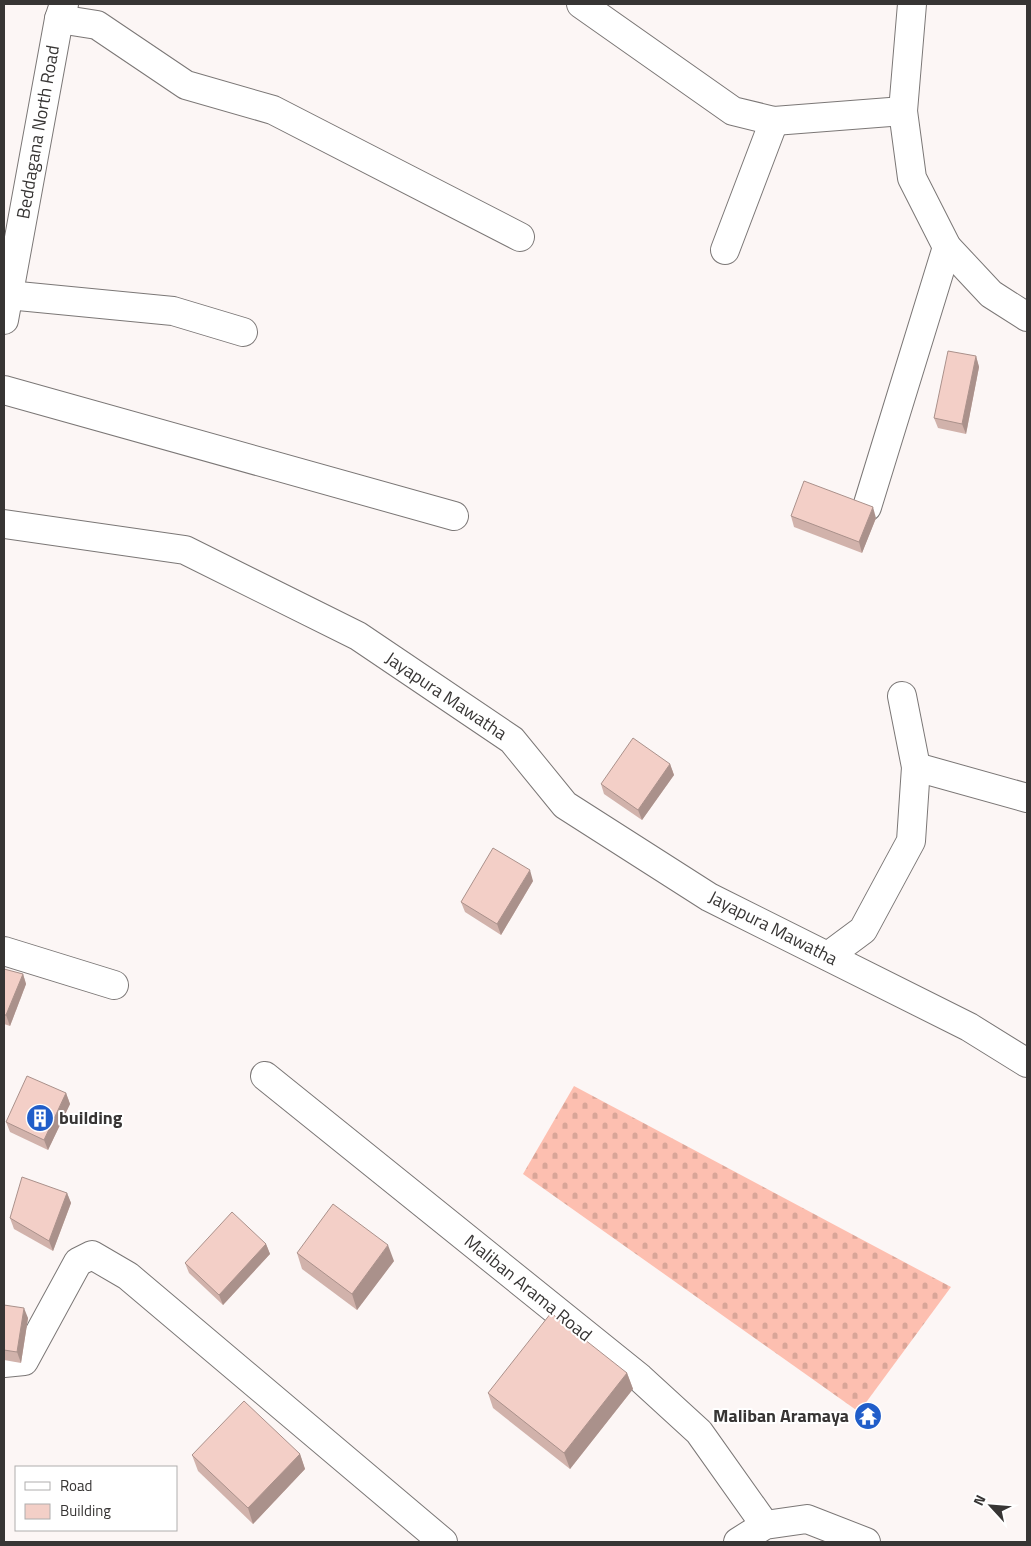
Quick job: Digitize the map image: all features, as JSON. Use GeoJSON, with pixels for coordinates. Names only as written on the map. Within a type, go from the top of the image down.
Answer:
{"type":"FeatureCollection","features":[{"type":"Feature","properties":{"kind":"street"},"geometry":{"type":"LineString","coordinates":[[581,4],[733,111],[774,121],[903,111]]}},
{"type":"Feature","properties":{"kind":"street"},"geometry":{"type":"LineString","coordinates":[[912,4],[903,111],[912,178],[947,247],[991,294],[1027,317]]}},
{"type":"Feature","properties":{"kind":"street"},"geometry":{"type":"LineString","coordinates":[[62,11],[97,25],[186,85],[273,110],[520,237]]}},
{"type":"Feature","properties":{"kind":"street","name":"Beddagana North Road"},"geometry":{"type":"LineString","coordinates":[[6,307],[62,11]]}},
{"type":"Feature","properties":{"kind":"street"},"geometry":{"type":"LineString","coordinates":[[725,250],[774,121]]}},
{"type":"Feature","properties":{"kind":"street"},"geometry":{"type":"LineString","coordinates":[[867,507],[947,247]]}},
{"type":"Feature","properties":{"kind":"street"},"geometry":{"type":"LineString","coordinates":[[6,307],[173,311],[244,332]]}},
{"type":"Feature","properties":{"kind":"street"},"geometry":{"type":"LineString","coordinates":[[4,390],[454,516]]}},
{"type":"Feature","properties":{"kind":"street","name":"Jayapura Mawatha"},"geometry":{"type":"LineString","coordinates":[[4,524],[185,550],[358,636],[512,740],[565,805],[709,897],[969,1027],[1027,1064]]}},
{"type":"Feature","properties":{"kind":"street"},"geometry":{"type":"LineString","coordinates":[[828,956],[863,930],[911,840],[916,767],[902,696]]}},
{"type":"Feature","properties":{"kind":"street"},"geometry":{"type":"LineString","coordinates":[[916,767],[1027,798]]}},
{"type":"Feature","properties":{"kind":"street"},"geometry":{"type":"LineString","coordinates":[[4,951],[114,985]]}},
{"type":"Feature","properties":{"kind":"street","name":"Maliban Arama Road"},"geometry":{"type":"LineString","coordinates":[[265,1076],[655,1392],[699,1432],[765,1525]]}},
{"type":"Feature","properties":{"kind":"street"},"geometry":{"type":"LineString","coordinates":[[4,1362],[24,1361],[78,1262],[92,1255],[128,1276],[443,1542]]}},
{"type":"Feature","properties":{"kind":"street"},"geometry":{"type":"LineString","coordinates":[[738,1542],[765,1525],[807,1519],[866,1542]]}},
{"type":"Feature","properties":{"kind":"green space"},"geometry":{"type":"Polygon","coordinates":[[[574,1086],[951,1287],[859,1412],[523,1174],[574,1086]]]}},
{"type":"Feature","properties":{"kind":"building"},"geometry":{"type":"Polygon","coordinates":[[[948,351],[976,356],[962,424],[934,418],[948,351]]]}},
{"type":"Feature","properties":{"kind":"building"},"geometry":{"type":"Polygon","coordinates":[[[804,481],[873,507],[859,542],[791,516],[804,481]]]}},
{"type":"Feature","properties":{"kind":"building"},"geometry":{"type":"Polygon","coordinates":[[[633,738],[670,764],[638,810],[601,784],[633,738]]]}},
{"type":"Feature","properties":{"kind":"building"},"geometry":{"type":"Polygon","coordinates":[[[493,848],[530,870],[497,924],[461,902],[493,848]]]}},
{"type":"Feature","properties":{"kind":"building"},"geometry":{"type":"Polygon","coordinates":[[[4,969],[23,974],[6,1015],[4,1015],[4,969]]]}},
{"type":"Feature","properties":{"kind":"building","name":"building"},"geometry":{"type":"Polygon","coordinates":[[[27,1076],[66,1093],[44,1140],[6,1122],[27,1076]]]}},
{"type":"Feature","properties":{"kind":"building"},"geometry":{"type":"Polygon","coordinates":[[[22,1177],[67,1193],[49,1241],[10,1218],[22,1177]]]}},
{"type":"Feature","properties":{"kind":"building"},"geometry":{"type":"Polygon","coordinates":[[[333,1204],[388,1245],[352,1294],[297,1253],[333,1204]]]}},
{"type":"Feature","properties":{"kind":"building"},"geometry":{"type":"Polygon","coordinates":[[[232,1212],[266,1244],[219,1295],[185,1263],[232,1212]]]}},
{"type":"Feature","properties":{"kind":"building"},"geometry":{"type":"Polygon","coordinates":[[[4,1305],[24,1308],[17,1352],[4,1350],[4,1305]]]}},
{"type":"Feature","properties":{"kind":"building"},"geometry":{"type":"Polygon","coordinates":[[[551,1313],[627,1373],[564,1453],[488,1393],[551,1313]]]}},
{"type":"Feature","properties":{"kind":"building"},"geometry":{"type":"Polygon","coordinates":[[[244,1401],[300,1454],[248,1508],[192,1455],[244,1401]]]}},
{"type":"Feature","properties":{"kind":"place","name":"building"},"geometry":{"type":"Point","coordinates":[40,1118]}},
{"type":"Feature","properties":{"kind":"place","name":"Maliban Aramaya"},"geometry":{"type":"Point","coordinates":[868,1416]}}]}
